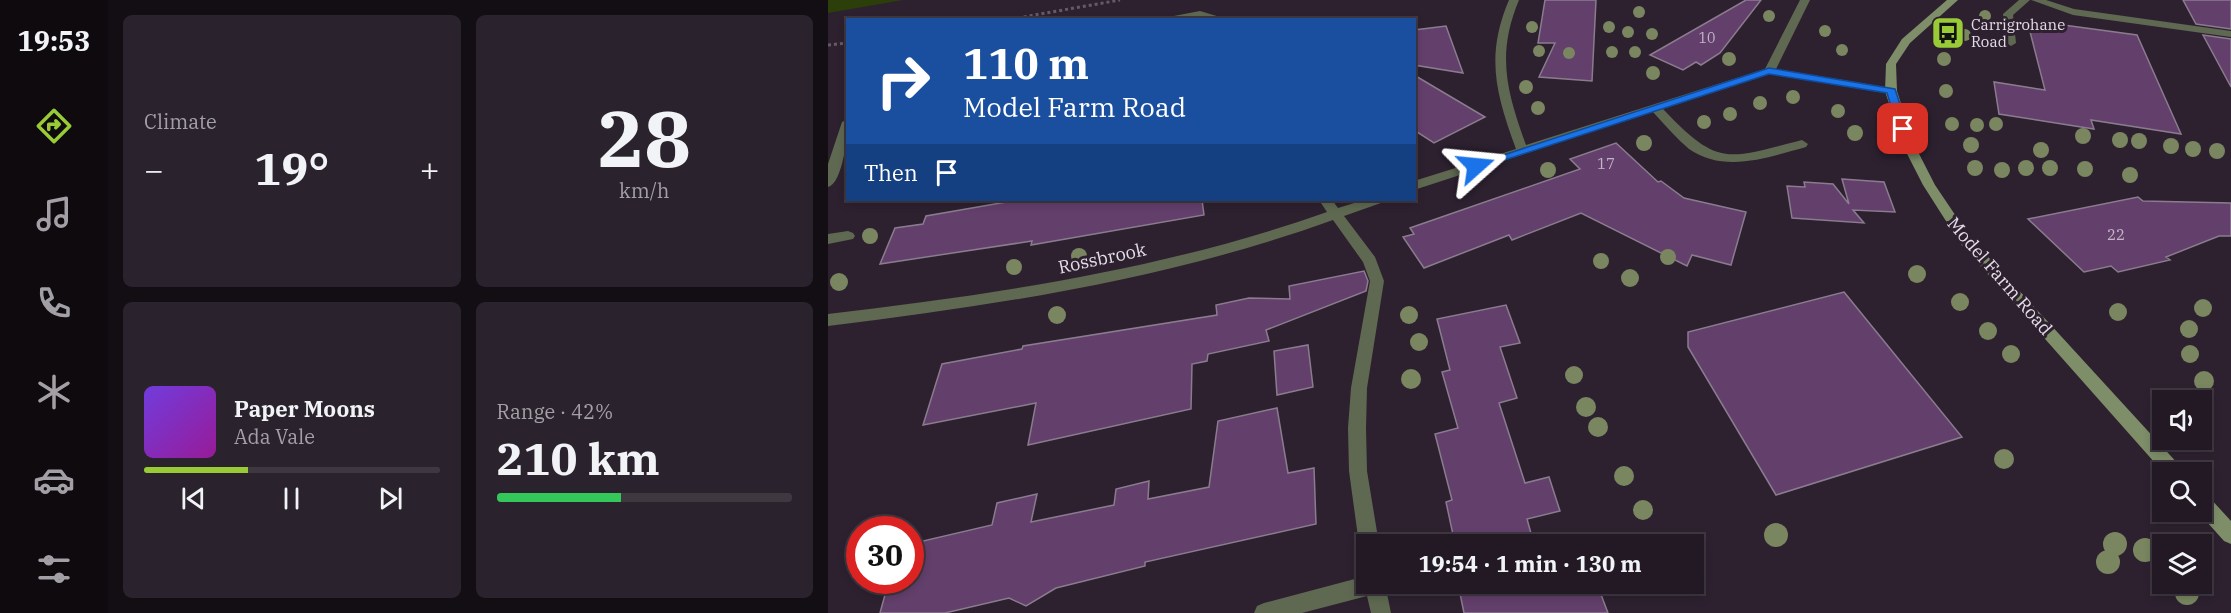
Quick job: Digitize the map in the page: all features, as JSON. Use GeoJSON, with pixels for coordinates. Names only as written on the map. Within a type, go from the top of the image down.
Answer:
{"type":"FeatureCollection","features":[{"type":"Feature","properties":{"kind":"main road","name":"Model Farm Road"},"geometry":{"type":"LineString","coordinates":[[1953,0],[1897,52],[1891,64],[1891,91],[1908,144],[1929,185],[1965,240],[2165,462]]}},
{"type":"Feature","properties":{"kind":"main road"},"geometry":{"type":"LineString","coordinates":[[2212,514],[2231,535]]}},
{"type":"Feature","properties":{"kind":"street"},"geometry":{"type":"LineString","coordinates":[[1514,0],[1501,34],[1498,58],[1500,84],[1522,150]]}},
{"type":"Feature","properties":{"kind":"street"},"geometry":{"type":"LineString","coordinates":[[1769,71],[1805,0]]}},
{"type":"Feature","properties":{"kind":"street"},"geometry":{"type":"LineString","coordinates":[[2011,43],[2008,14],[2025,0]]}},
{"type":"Feature","properties":{"kind":"street"},"geometry":{"type":"LineString","coordinates":[[2036,0],[2073,12],[2231,34]]}},
{"type":"Feature","properties":{"kind":"street"},"geometry":{"type":"LineString","coordinates":[[1172,18],[1200,14],[1217,18]]}},
{"type":"Feature","properties":{"kind":"street"},"geometry":{"type":"LineString","coordinates":[[1416,185],[1769,71],[1891,91]]}},
{"type":"Feature","properties":{"kind":"street"},"geometry":{"type":"LineString","coordinates":[[1655,108],[1698,149],[1715,157],[1743,158],[1802,144]]}},
{"type":"Feature","properties":{"kind":"street"},"geometry":{"type":"LineString","coordinates":[[828,183],[846,128]]}},
{"type":"Feature","properties":{"kind":"street"},"geometry":{"type":"LineString","coordinates":[[1326,201],[1370,261],[1377,280],[1359,388],[1357,428],[1358,471],[1367,534]]}},
{"type":"Feature","properties":{"kind":"street","name":"Rossbrook"},"geometry":{"type":"LineString","coordinates":[[828,320],[957,304],[1088,282],[1233,248],[1373,201]]}},
{"type":"Feature","properties":{"kind":"street"},"geometry":{"type":"LineString","coordinates":[[828,239],[848,236]]}},
{"type":"Feature","properties":{"kind":"street"},"geometry":{"type":"LineString","coordinates":[[1264,613],[1356,589]]}},
{"type":"Feature","properties":{"kind":"street"},"geometry":{"type":"LineString","coordinates":[[1377,594],[1381,613]]}},
{"type":"Feature","properties":{"kind":"path"},"geometry":{"type":"LineString","coordinates":[[1017,18],[1120,0]]}},
{"type":"Feature","properties":{"kind":"path"},"geometry":{"type":"LineString","coordinates":[[828,45],[846,43]]}},
{"type":"Feature","properties":{"kind":"green space"},"geometry":{"type":"Polygon","coordinates":[[[828,0],[903,0],[828,13],[828,0]]]}},
{"type":"Feature","properties":{"kind":"building"},"geometry":{"type":"Polygon","coordinates":[[[1545,0],[1596,0],[1592,81],[1539,77],[1555,43],[1538,43],[1545,0]]]}},
{"type":"Feature","properties":{"kind":"building"},"geometry":{"type":"Polygon","coordinates":[[[1746,0],[1761,0],[1720,53],[1701,65],[1696,62],[1683,70],[1650,55],[1746,0]]]}},
{"type":"Feature","properties":{"kind":"building"},"geometry":{"type":"Polygon","coordinates":[[[2183,0],[2231,0],[2231,29],[2196,24],[2183,0]]]}},
{"type":"Feature","properties":{"kind":"building"},"geometry":{"type":"Polygon","coordinates":[[[2027,20],[2137,35],[2181,134],[2091,120],[2094,129],[1999,114],[1994,82],[2045,90],[2027,20]]]}},
{"type":"Feature","properties":{"kind":"building"},"geometry":{"type":"Polygon","coordinates":[[[1446,26],[1463,73],[1416,65],[1416,30],[1446,26]]]}},
{"type":"Feature","properties":{"kind":"building"},"geometry":{"type":"Polygon","coordinates":[[[2203,35],[2231,39],[2231,87],[2203,35]]]}},
{"type":"Feature","properties":{"kind":"building"},"geometry":{"type":"Polygon","coordinates":[[[1416,76],[1485,117],[1434,143],[1416,131],[1416,76]]]}},
{"type":"Feature","properties":{"kind":"building"},"geometry":{"type":"Polygon","coordinates":[[[1616,143],[1658,182],[1661,181],[1684,198],[1746,212],[1731,265],[1692,255],[1687,266],[1581,213],[1512,240],[1509,235],[1424,268],[1403,237],[1414,234],[1410,228],[1580,169],[1570,159],[1616,143]]]}},
{"type":"Feature","properties":{"kind":"building"},"geometry":{"type":"Polygon","coordinates":[[[1842,179],[1884,182],[1895,212],[1853,210],[1864,223],[1792,218],[1787,186],[1805,187],[1804,182],[1833,184],[1849,204],[1842,179]]]}},
{"type":"Feature","properties":{"kind":"building"},"geometry":{"type":"Polygon","coordinates":[[[2138,197],[2143,201],[2231,203],[2231,236],[2219,236],[2166,257],[2170,260],[2118,272],[2111,266],[2084,272],[2028,219],[2138,197]]]}},
{"type":"Feature","properties":{"kind":"building"},"geometry":{"type":"Polygon","coordinates":[[[1012,201],[1202,201],[1204,215],[1031,245],[1032,241],[880,264],[895,228],[923,224],[926,216],[1012,201]]]}},
{"type":"Feature","properties":{"kind":"building"},"geometry":{"type":"Polygon","coordinates":[[[1364,271],[1368,281],[1366,291],[1266,330],[1269,341],[1208,354],[1207,361],[1192,364],[1191,409],[1028,445],[1036,403],[923,425],[942,364],[1022,349],[1023,346],[1217,315],[1216,305],[1249,298],[1290,299],[1289,286],[1364,271]]]}},
{"type":"Feature","properties":{"kind":"building"},"geometry":{"type":"Polygon","coordinates":[[[1844,292],[1962,437],[1776,495],[1688,347],[1688,332],[1844,292]]]}},
{"type":"Feature","properties":{"kind":"building"},"geometry":{"type":"Polygon","coordinates":[[[1506,305],[1520,343],[1500,347],[1517,398],[1499,403],[1525,483],[1549,477],[1560,511],[1527,519],[1531,534],[1453,534],[1446,502],[1452,500],[1435,434],[1458,428],[1442,372],[1450,370],[1437,319],[1506,305]]]}},
{"type":"Feature","properties":{"kind":"building"},"geometry":{"type":"Polygon","coordinates":[[[1308,345],[1313,387],[1277,395],[1274,351],[1308,345]]]}},
{"type":"Feature","properties":{"kind":"building"},"geometry":{"type":"Polygon","coordinates":[[[1277,408],[1288,473],[1314,468],[1316,524],[1145,562],[1145,566],[1056,588],[1026,606],[1009,598],[945,613],[880,613],[885,594],[924,594],[924,541],[992,525],[997,503],[1037,494],[1031,522],[1114,505],[1116,489],[1149,481],[1148,499],[1209,487],[1218,421],[1277,408]]]}},
{"type":"Feature","properties":{"kind":"building"},"geometry":{"type":"Polygon","coordinates":[[[1460,594],[1601,594],[1608,613],[1464,613],[1460,594]]]}},
{"type":"Feature","properties":{"kind":"place","name":"Carrigrohane Road"},"geometry":{"type":"Point","coordinates":[1948,33]}},
{"type":"Feature","properties":{"kind":"route"},"geometry":{"type":"LineString","coordinates":[[1476,166],[1769,71],[1891,91],[1903,129]]}}]}
